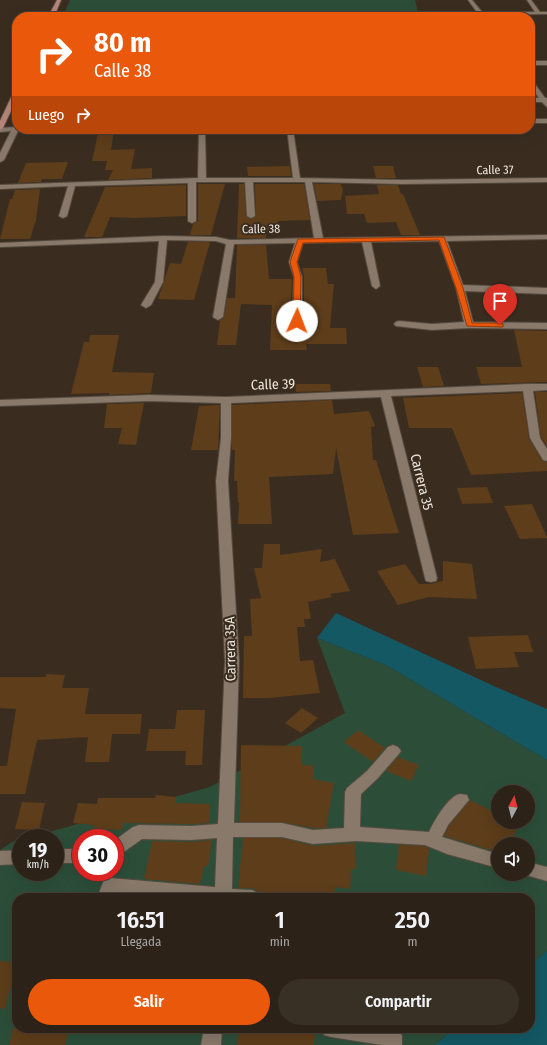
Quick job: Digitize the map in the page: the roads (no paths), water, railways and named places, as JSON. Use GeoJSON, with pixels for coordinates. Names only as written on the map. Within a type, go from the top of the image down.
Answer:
{"type":"FeatureCollection","features":[{"type":"Feature","properties":{"kind":"main road"},"geometry":{"type":"LineString","coordinates":[[53,12],[59,0]]}},
{"type":"Feature","properties":{"kind":"main road"},"geometry":{"type":"LineString","coordinates":[[0,129],[12,103]]}},
{"type":"Feature","properties":{"kind":"street"},"geometry":{"type":"LineString","coordinates":[[470,0],[480,12]]}},
{"type":"Feature","properties":{"kind":"street"},"geometry":{"type":"LineString","coordinates":[[529,0],[539,13]]}},
{"type":"Feature","properties":{"kind":"street"},"geometry":{"type":"LineString","coordinates":[[535,13],[547,13]]}},
{"type":"Feature","properties":{"kind":"street"},"geometry":{"type":"LineString","coordinates":[[535,63],[547,63]]}},
{"type":"Feature","properties":{"kind":"street"},"geometry":{"type":"LineString","coordinates":[[535,88],[546,102]]}},
{"type":"Feature","properties":{"kind":"street"},"geometry":{"type":"LineString","coordinates":[[535,101],[546,102]]}},
{"type":"Feature","properties":{"kind":"street"},"geometry":{"type":"LineString","coordinates":[[535,121],[547,121]]}},
{"type":"Feature","properties":{"kind":"street"},"geometry":{"type":"LineString","coordinates":[[0,129],[12,129]]}},
{"type":"Feature","properties":{"kind":"street"},"geometry":{"type":"LineString","coordinates":[[0,160],[14,134]]}},
{"type":"Feature","properties":{"kind":"street"},"geometry":{"type":"LineString","coordinates":[[202,134],[202,180]]}},
{"type":"Feature","properties":{"kind":"street"},"geometry":{"type":"LineString","coordinates":[[291,134],[297,180]]}},
{"type":"Feature","properties":{"kind":"street","name":"Calle 37"},"geometry":{"type":"LineString","coordinates":[[0,188],[202,180],[443,182],[547,180]]}},
{"type":"Feature","properties":{"kind":"street"},"geometry":{"type":"LineString","coordinates":[[308,180],[319,240]]}},
{"type":"Feature","properties":{"kind":"street"},"geometry":{"type":"LineString","coordinates":[[192,181],[192,221]]}},
{"type":"Feature","properties":{"kind":"street"},"geometry":{"type":"LineString","coordinates":[[249,181],[251,216]]}},
{"type":"Feature","properties":{"kind":"street"},"geometry":{"type":"LineString","coordinates":[[63,216],[72,184]]}},
{"type":"Feature","properties":{"kind":"street","name":"Calle 38"},"geometry":{"type":"LineString","coordinates":[[0,245],[163,238],[216,239],[230,242],[547,237]]}},
{"type":"Feature","properties":{"kind":"street"},"geometry":{"type":"LineString","coordinates":[[146,305],[159,282],[163,238]]}},
{"type":"Feature","properties":{"kind":"street"},"geometry":{"type":"LineString","coordinates":[[442,239],[460,288],[469,325]]}},
{"type":"Feature","properties":{"kind":"street"},"geometry":{"type":"LineString","coordinates":[[366,240],[376,286]]}},
{"type":"Feature","properties":{"kind":"street"},"geometry":{"type":"LineString","coordinates":[[297,321],[298,277],[293,262],[300,241]]}},
{"type":"Feature","properties":{"kind":"street"},"geometry":{"type":"LineString","coordinates":[[218,317],[230,242]]}},
{"type":"Feature","properties":{"kind":"street"},"geometry":{"type":"LineString","coordinates":[[460,288],[547,291]]}},
{"type":"Feature","properties":{"kind":"street"},"geometry":{"type":"LineString","coordinates":[[399,324],[432,327],[469,325],[547,326]]}},
{"type":"Feature","properties":{"kind":"street"},"geometry":{"type":"LineString","coordinates":[[527,387],[536,438],[547,458]]}},
{"type":"Feature","properties":{"kind":"street","name":"Calle 39"},"geometry":{"type":"LineString","coordinates":[[0,403],[149,398],[226,400],[547,387]]}},
{"type":"Feature","properties":{"kind":"street","name":"Carrera 35"},"geometry":{"type":"LineString","coordinates":[[385,393],[430,578]]}},
{"type":"Feature","properties":{"kind":"street","name":"Carrera 35A"},"geometry":{"type":"LineString","coordinates":[[224,893],[232,661],[222,481],[226,438],[226,400]]}},
{"type":"Feature","properties":{"kind":"street"},"geometry":{"type":"LineString","coordinates":[[351,834],[353,821],[353,792],[372,775],[393,751]]}},
{"type":"Feature","properties":{"kind":"street"},"geometry":{"type":"LineString","coordinates":[[433,840],[442,821],[461,800]]}},
{"type":"Feature","properties":{"kind":"street"},"geometry":{"type":"LineString","coordinates":[[124,843],[139,832],[191,833],[226,830],[282,830],[313,837],[351,834],[427,838],[447,847],[491,859]]}},
{"type":"Feature","properties":{"kind":"street"},"geometry":{"type":"LineString","coordinates":[[0,858],[12,857]]}},
{"type":"Feature","properties":{"kind":"street"},"geometry":{"type":"LineString","coordinates":[[535,871],[547,874]]}},
{"type":"Feature","properties":{"kind":"street"},"geometry":{"type":"LineString","coordinates":[[107,893],[110,884],[196,893]]}},
{"type":"Feature","properties":{"kind":"street"},"geometry":{"type":"LineString","coordinates":[[369,1033],[392,1036],[392,1045]]}},
{"type":"Feature","properties":{"kind":"water"},"geometry":{"type":"Polygon","coordinates":[[[336,613],[547,709],[547,760],[386,665],[317,638],[336,613]]]}},
{"type":"Feature","properties":{"kind":"water"},"geometry":{"type":"Polygon","coordinates":[[[547,951],[547,1045],[435,1045],[449,1033],[535,1033],[535,961],[547,951]]]}}]}
